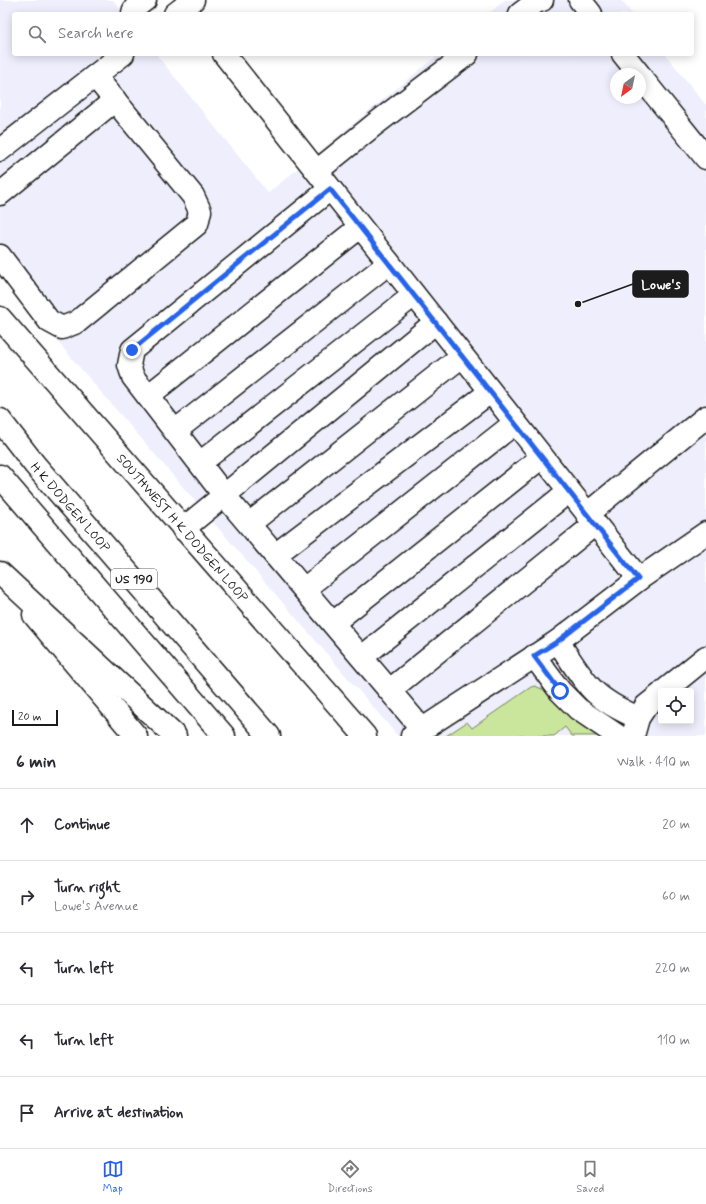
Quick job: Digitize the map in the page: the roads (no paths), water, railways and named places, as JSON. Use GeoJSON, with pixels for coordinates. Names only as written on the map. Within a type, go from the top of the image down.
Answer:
{"type":"FeatureCollection","features":[{"type":"Feature","properties":{"kind":"main road"},"geometry":{"type":"LineString","coordinates":[[133,12],[135,7],[145,0]]}},
{"type":"Feature","properties":{"kind":"main road"},"geometry":{"type":"LineString","coordinates":[[523,12],[536,2],[542,0]]}},
{"type":"Feature","properties":{"kind":"main road"},"geometry":{"type":"LineString","coordinates":[[580,0],[589,12]]}},
{"type":"Feature","properties":{"kind":"main road"},"geometry":{"type":"LineString","coordinates":[[0,150],[120,56]]}},
{"type":"Feature","properties":{"kind":"main road"},"geometry":{"type":"LineString","coordinates":[[226,56],[638,579]]}},
{"type":"Feature","properties":{"kind":"main road"},"geometry":{"type":"LineString","coordinates":[[316,171],[464,56]]}},
{"type":"Feature","properties":{"kind":"main road"},"geometry":{"type":"LineString","coordinates":[[625,56],[634,68]]}},
{"type":"Feature","properties":{"kind":"main road"},"geometry":{"type":"LineString","coordinates":[[0,256],[49,321],[62,328],[77,322],[197,224],[200,211],[193,196],[95,76]]}},
{"type":"Feature","properties":{"kind":"main road"},"geometry":{"type":"LineString","coordinates":[[646,84],[706,158]]}},
{"type":"Feature","properties":{"kind":"main road"},"geometry":{"type":"LineString","coordinates":[[0,194],[115,100]]}},
{"type":"Feature","properties":{"kind":"main road"},"geometry":{"type":"LineString","coordinates":[[330,189],[132,350],[129,365],[133,377],[224,495],[390,690],[417,732],[558,641],[638,579],[706,533]]}},
{"type":"Feature","properties":{"kind":"main road"},"geometry":{"type":"LineString","coordinates":[[148,396],[360,227]]}},
{"type":"Feature","properties":{"kind":"main road"},"geometry":{"type":"LineString","coordinates":[[174,431],[389,263]]}},
{"type":"Feature","properties":{"kind":"main road"},"geometry":{"type":"LineString","coordinates":[[200,463],[414,296]]}},
{"type":"Feature","properties":{"kind":"main road","name":"SOUTHWEST H K DODGEN LOOP"},"geometry":{"type":"LineString","coordinates":[[0,318],[365,736]]}},
{"type":"Feature","properties":{"kind":"main road"},"geometry":{"type":"LineString","coordinates":[[183,528],[436,322]]}},
{"type":"Feature","properties":{"kind":"main road"},"geometry":{"type":"LineString","coordinates":[[249,524],[462,356]]}},
{"type":"Feature","properties":{"kind":"main road"},"geometry":{"type":"LineString","coordinates":[[275,555],[490,392]]}},
{"type":"Feature","properties":{"kind":"main road"},"geometry":{"type":"LineString","coordinates":[[390,690],[591,519],[706,417]]}},
{"type":"Feature","properties":{"kind":"main road","name":"H K DODGEN LOOP"},"geometry":{"type":"LineString","coordinates":[[0,420],[35,465],[269,736]]}},
{"type":"Feature","properties":{"kind":"main road"},"geometry":{"type":"LineString","coordinates":[[304,589],[515,423]]}},
{"type":"Feature","properties":{"kind":"main road"},"geometry":{"type":"LineString","coordinates":[[333,623],[542,457]]}},
{"type":"Feature","properties":{"kind":"main road","name":"US 190"},"geometry":{"type":"LineString","coordinates":[[0,476],[224,736]]}},
{"type":"Feature","properties":{"kind":"main road"},"geometry":{"type":"LineString","coordinates":[[362,657],[569,491]]}},
{"type":"Feature","properties":{"kind":"main road"},"geometry":{"type":"LineString","coordinates":[[0,574],[136,736]]}},
{"type":"Feature","properties":{"kind":"main road"},"geometry":{"type":"LineString","coordinates":[[0,574],[174,736]]}},
{"type":"Feature","properties":{"kind":"main road"},"geometry":{"type":"LineString","coordinates":[[558,641],[591,688],[618,709],[635,727],[646,706],[658,696]]}},
{"type":"Feature","properties":{"kind":"main road"},"geometry":{"type":"LineString","coordinates":[[534,656],[560,691],[578,709],[618,736]]}},
{"type":"Feature","properties":{"kind":"main road"},"geometry":{"type":"LineString","coordinates":[[668,688],[706,657]]}},
{"type":"Feature","properties":{"kind":"place","name":"Lowe's"},"geometry":{"type":"Point","coordinates":[578,304]}}]}
